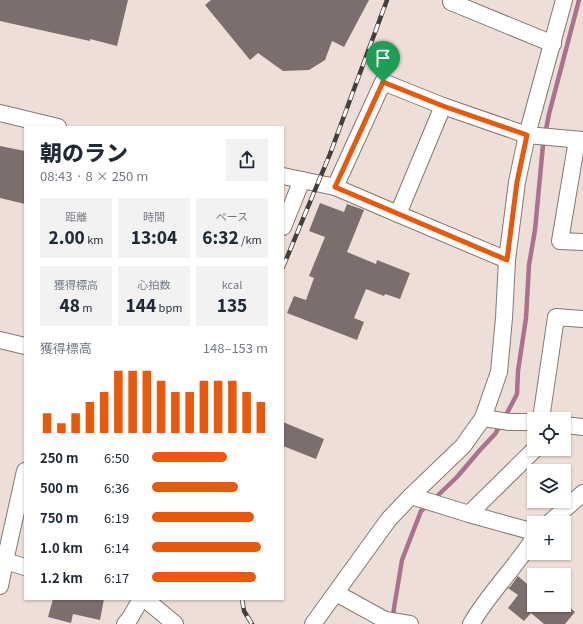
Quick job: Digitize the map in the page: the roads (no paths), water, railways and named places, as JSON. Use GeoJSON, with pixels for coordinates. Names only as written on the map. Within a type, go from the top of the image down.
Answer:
{"type":"FeatureCollection","features":[{"type":"Feature","properties":{"kind":"street"},"geometry":{"type":"LineString","coordinates":[[452,0],[451,2],[553,44]]}},
{"type":"Feature","properties":{"kind":"street"},"geometry":{"type":"LineString","coordinates":[[496,420],[498,372],[504,318],[507,260],[517,182],[538,136],[553,44],[564,0]]}},
{"type":"Feature","properties":{"kind":"street"},"geometry":{"type":"LineString","coordinates":[[335,187],[383,82],[443,106],[538,136],[580,140],[560,241],[583,242]]}},
{"type":"Feature","properties":{"kind":"street"},"geometry":{"type":"LineString","coordinates":[[398,214],[443,106]]}},
{"type":"Feature","properties":{"kind":"street"},"geometry":{"type":"LineString","coordinates":[[0,113],[54,126]]}},
{"type":"Feature","properties":{"kind":"street"},"geometry":{"type":"LineString","coordinates":[[284,176],[335,187],[507,260]]}},
{"type":"Feature","properties":{"kind":"street"},"geometry":{"type":"LineString","coordinates":[[284,225],[302,180]]}},
{"type":"Feature","properties":{"kind":"street"},"geometry":{"type":"LineString","coordinates":[[542,412],[556,317],[583,320]]}},
{"type":"Feature","properties":{"kind":"street"},"geometry":{"type":"LineString","coordinates":[[0,340],[24,346]]}},
{"type":"Feature","properties":{"kind":"street"},"geometry":{"type":"LineString","coordinates":[[313,624],[389,519],[415,497],[463,446],[496,420],[527,422]]}},
{"type":"Feature","properties":{"kind":"street"},"geometry":{"type":"LineString","coordinates":[[571,426],[583,427]]}},
{"type":"Feature","properties":{"kind":"street"},"geometry":{"type":"LineString","coordinates":[[469,514],[528,456]]}},
{"type":"Feature","properties":{"kind":"street"},"geometry":{"type":"LineString","coordinates":[[0,586],[4,561],[24,475]]}},
{"type":"Feature","properties":{"kind":"street"},"geometry":{"type":"LineString","coordinates":[[557,516],[583,493]]}},
{"type":"Feature","properties":{"kind":"street"},"geometry":{"type":"LineString","coordinates":[[415,497],[527,530]]}},
{"type":"Feature","properties":{"kind":"street"},"geometry":{"type":"LineString","coordinates":[[471,624],[482,606],[527,549]]}},
{"type":"Feature","properties":{"kind":"street"},"geometry":{"type":"LineString","coordinates":[[4,561],[24,567]]}},
{"type":"Feature","properties":{"kind":"street"},"geometry":{"type":"LineString","coordinates":[[336,593],[398,622]]}},
{"type":"Feature","properties":{"kind":"street"},"geometry":{"type":"LineString","coordinates":[[124,624],[130,618],[140,600]]}},
{"type":"Feature","properties":{"kind":"street"},"geometry":{"type":"LineString","coordinates":[[146,600],[175,624]]}},
{"type":"Feature","properties":{"kind":"waterway"},"geometry":{"type":"LineString","coordinates":[[505,417],[517,394],[518,371],[526,318],[529,265],[535,230],[543,145],[549,114],[579,0]]}},
{"type":"Feature","properties":{"kind":"waterway"},"geometry":{"type":"LineString","coordinates":[[433,500],[457,477],[495,434],[501,424]]}},
{"type":"Feature","properties":{"kind":"waterway"},"geometry":{"type":"LineString","coordinates":[[393,618],[402,560],[421,511],[428,505]]}},
{"type":"Feature","properties":{"kind":"railway"},"geometry":{"type":"LineString","coordinates":[[284,265],[330,154],[387,0]]}},
{"type":"Feature","properties":{"kind":"railway"},"geometry":{"type":"LineString","coordinates":[[242,600],[244,611],[252,624]]}}]}
